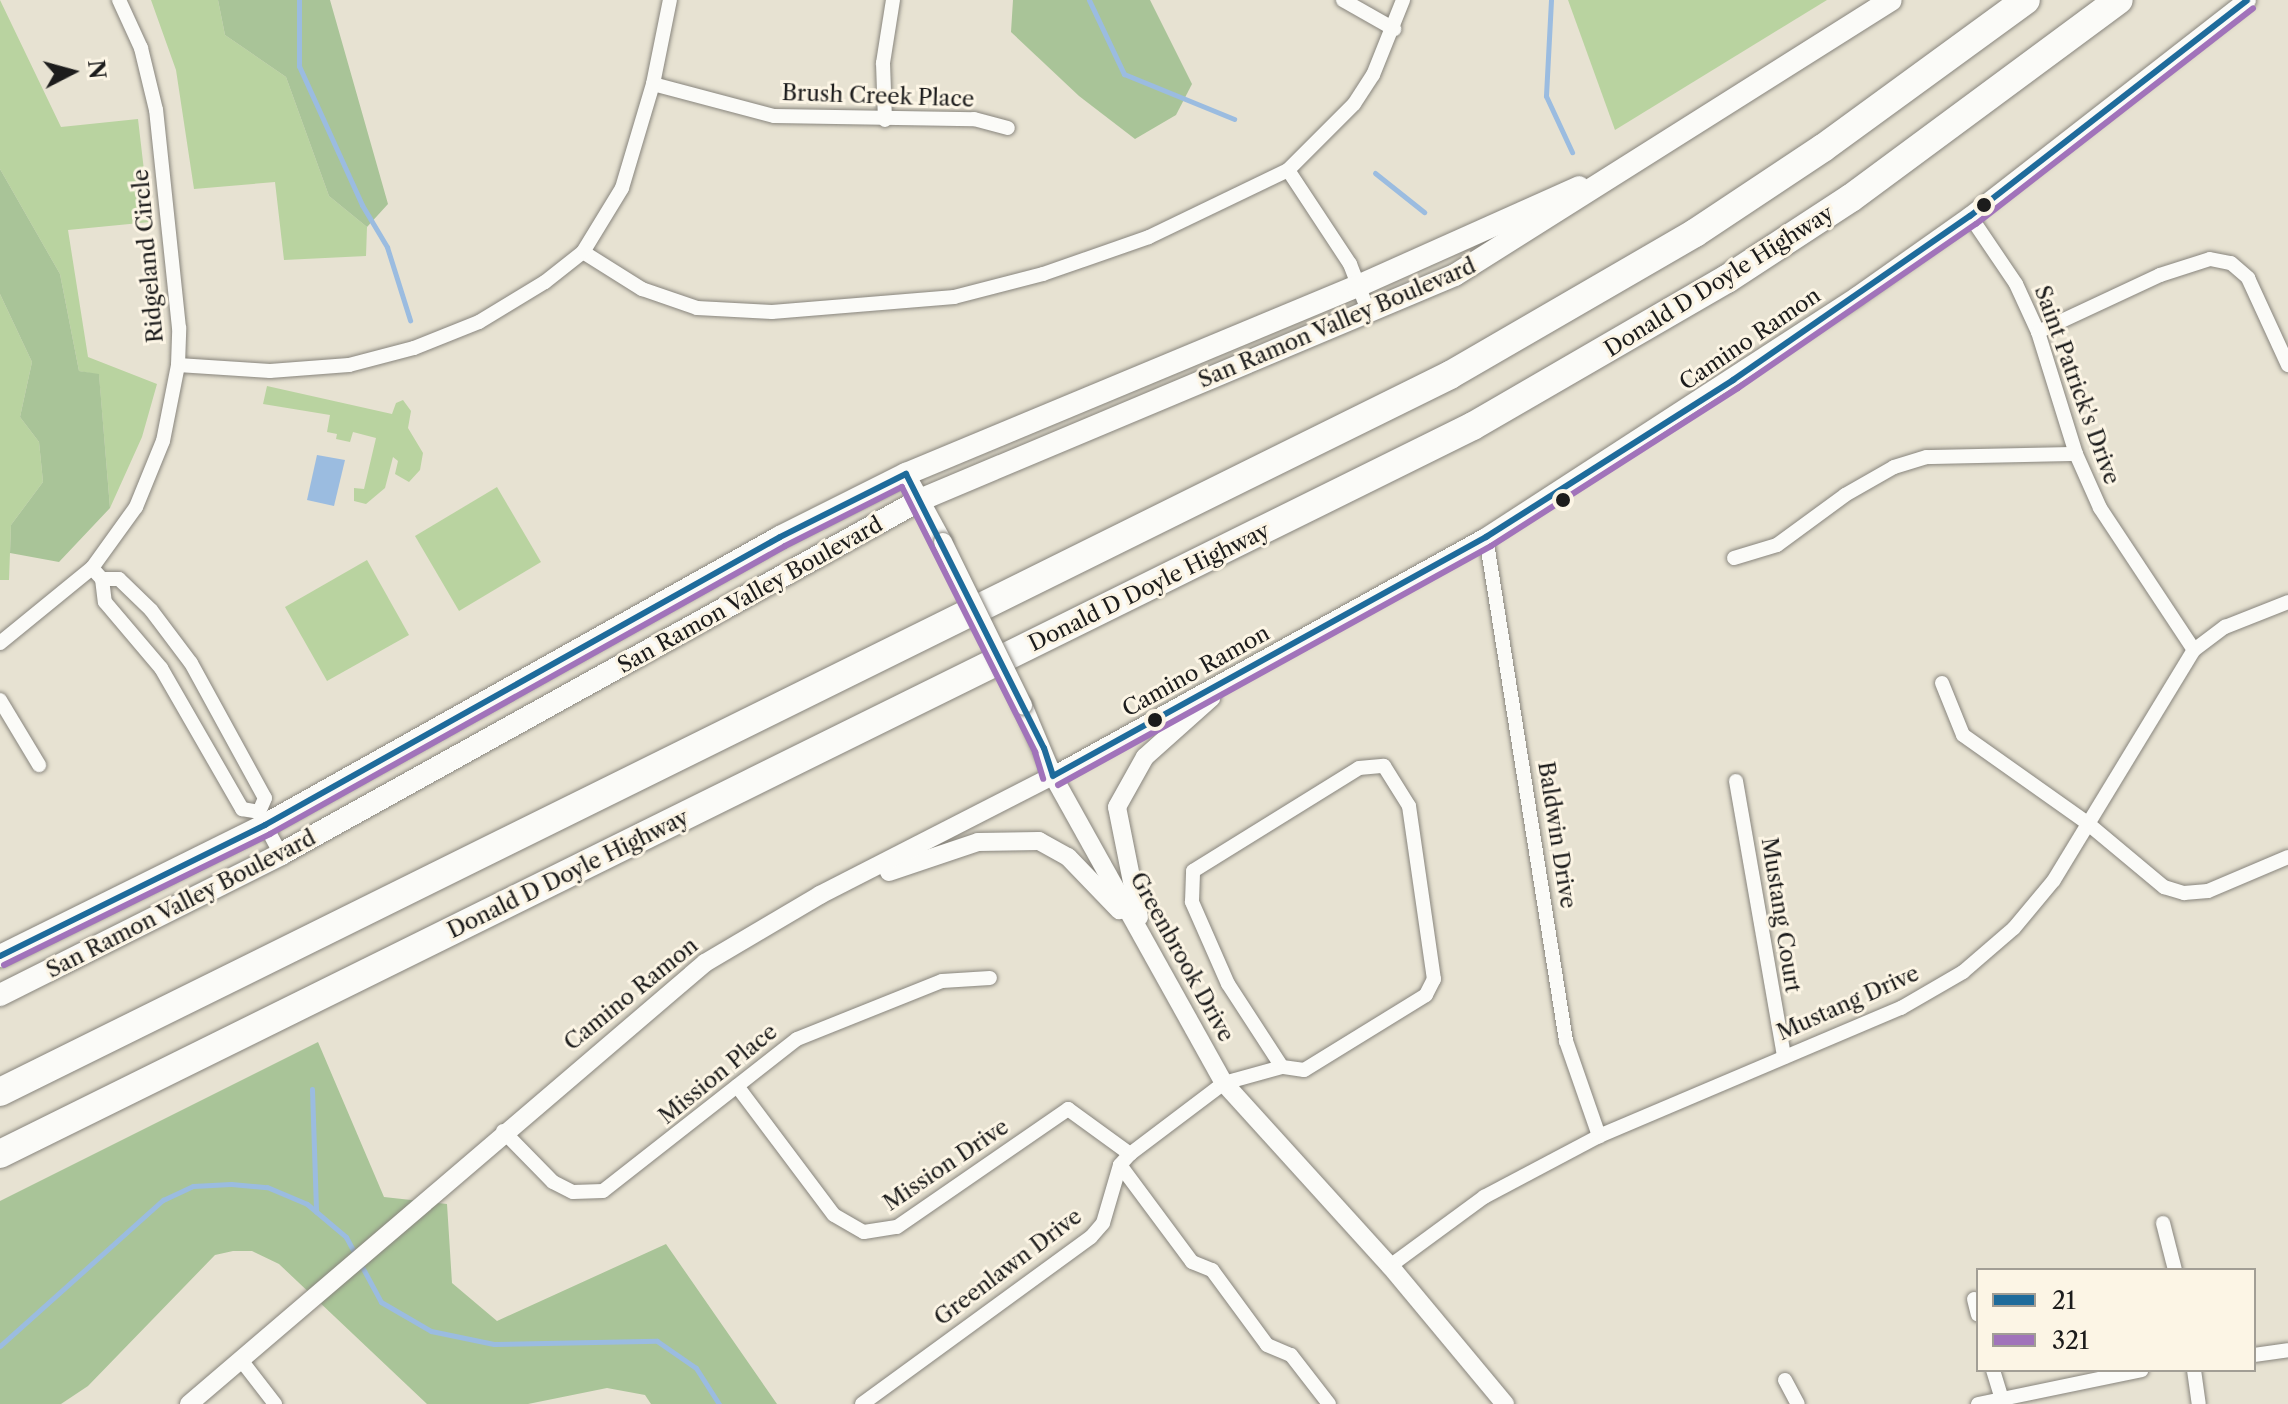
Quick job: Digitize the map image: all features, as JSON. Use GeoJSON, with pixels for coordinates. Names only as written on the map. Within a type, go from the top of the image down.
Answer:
{"type":"FeatureCollection","features":[{"type":"Feature","properties":{"kind":"highway"},"geometry":{"type":"LineString","coordinates":[[0,1092],[1450,375],[1695,233],[1823,148],[2026,0]]}},
{"type":"Feature","properties":{"kind":"highway","name":"Donald D Doyle Highway"},"geometry":{"type":"LineString","coordinates":[[0,1154],[1473,426],[1727,279],[1839,206],[2119,0]]}},
{"type":"Feature","properties":{"kind":"main road","name":"San Ramon Valley Boulevard"},"geometry":{"type":"LineString","coordinates":[[0,995],[281,854],[920,500],[1369,313],[1498,252],[1891,0]]}},
{"type":"Feature","properties":{"kind":"main road","name":"San Ramon Valley Boulevard"},"geometry":{"type":"LineString","coordinates":[[0,956],[262,818],[780,537],[906,474],[1358,286],[1642,159]]}},
{"type":"Feature","properties":{"kind":"street","name":"Ridgeland Circle"},"geometry":{"type":"LineString","coordinates":[[0,643],[97,574],[136,507],[163,441],[178,365],[179,328],[156,110],[141,48],[119,0]]}},
{"type":"Feature","properties":{"kind":"street"},"geometry":{"type":"LineString","coordinates":[[178,365],[286,370],[349,365],[414,348],[479,322],[583,252],[622,188],[653,84],[670,0]]}},
{"type":"Feature","properties":{"kind":"street"},"geometry":{"type":"LineString","coordinates":[[885,120],[883,63],[893,0]]}},
{"type":"Feature","properties":{"kind":"street"},"geometry":{"type":"LineString","coordinates":[[1343,0],[1394,29]]}},
{"type":"Feature","properties":{"kind":"street"},"geometry":{"type":"LineString","coordinates":[[583,252],[642,289],[697,308],[840,310],[954,297],[1043,274],[1149,237],[1288,170],[1354,104],[1394,29],[1403,0]]}},
{"type":"Feature","properties":{"kind":"street","name":"Camino Ramon"},"geometry":{"type":"LineString","coordinates":[[189,1404],[503,1131],[705,963],[820,895],[1053,776],[1486,537],[1733,380],[1970,216],[2247,0]]}},
{"type":"Feature","properties":{"kind":"street","name":"Brush Creek Place"},"geometry":{"type":"LineString","coordinates":[[653,84],[774,116],[974,119],[1008,128]]}},
{"type":"Feature","properties":{"kind":"street"},"geometry":{"type":"LineString","coordinates":[[1288,170],[1334,237],[1369,313]]}},
{"type":"Feature","properties":{"kind":"street","name":"Saint Patrick's Drive"},"geometry":{"type":"LineString","coordinates":[[1970,216],[2016,284],[2038,332],[2076,454],[2100,508],[2194,650]]}},
{"type":"Feature","properties":{"kind":"street"},"geometry":{"type":"LineString","coordinates":[[2038,332],[2160,275],[2210,259],[2231,263],[2248,278],[2288,365]]}},
{"type":"Feature","properties":{"kind":"street"},"geometry":{"type":"LineString","coordinates":[[1734,558],[1777,545],[1845,495],[1894,467],[1927,457],[2076,454]]}},
{"type":"Feature","properties":{"kind":"street","name":"Greenbrook Drive"},"geometry":{"type":"LineString","coordinates":[[906,474],[1023,705],[1053,776],[1224,1083],[1390,1266],[1505,1404]]}},
{"type":"Feature","properties":{"kind":"street","name":"Baldwin Drive"},"geometry":{"type":"LineString","coordinates":[[1486,537],[1566,1041],[1599,1136]]}},
{"type":"Feature","properties":{"kind":"street"},"geometry":{"type":"LineString","coordinates":[[262,818],[242,809],[161,668],[105,602],[97,574],[119,579],[151,610],[191,663],[265,798],[262,818],[281,854]]}},
{"type":"Feature","properties":{"kind":"street","name":"Mustang Drive"},"geometry":{"type":"LineString","coordinates":[[1390,1266],[1484,1197],[1599,1136],[1901,1008],[1963,972],[2014,928],[2054,880],[2086,822],[2194,650],[2225,627],[2288,602]]}},
{"type":"Feature","properties":{"kind":"street"},"geometry":{"type":"LineString","coordinates":[[1144,939],[1119,833],[1117,807],[1124,787],[1159,743],[1233,678]]}},
{"type":"Feature","properties":{"kind":"street"},"geometry":{"type":"LineString","coordinates":[[1942,683],[1963,735],[2086,822],[2164,887],[2184,893],[2208,891],[2288,857]]}},
{"type":"Feature","properties":{"kind":"street"},"geometry":{"type":"LineString","coordinates":[[0,700],[39,765]]}},
{"type":"Feature","properties":{"kind":"street"},"geometry":{"type":"LineString","coordinates":[[1282,1067],[1228,984],[1192,902],[1193,871],[1359,768],[1384,766],[1409,806],[1434,979],[1426,995],[1304,1070],[1282,1067],[1224,1083],[1125,1159],[1192,1262],[1212,1270],[1267,1345],[1291,1355],[1329,1404]]}},
{"type":"Feature","properties":{"kind":"street","name":"Mustang Court"},"geometry":{"type":"LineString","coordinates":[[1736,781],[1784,1057]]}},
{"type":"Feature","properties":{"kind":"street"},"geometry":{"type":"LineString","coordinates":[[820,895],[978,842],[1039,841],[1068,857],[1144,939]]}},
{"type":"Feature","properties":{"kind":"street","name":"Mission Place"},"geometry":{"type":"LineString","coordinates":[[503,1131],[553,1182],[588,1194],[615,1186],[797,1039],[942,981],[990,978]]}},
{"type":"Feature","properties":{"kind":"street","name":"Mission Drive"},"geometry":{"type":"LineString","coordinates":[[737,1086],[834,1215],[864,1232],[897,1227],[1068,1109],[1125,1159]]}},
{"type":"Feature","properties":{"kind":"street","name":"Greenlawn Drive"},"geometry":{"type":"LineString","coordinates":[[862,1404],[1091,1237],[1103,1223],[1125,1159]]}},
{"type":"Feature","properties":{"kind":"street"},"geometry":{"type":"LineString","coordinates":[[2163,1223],[2174,1268]]}},
{"type":"Feature","properties":{"kind":"street"},"geometry":{"type":"LineString","coordinates":[[1974,1299],[1976,1307]]}},
{"type":"Feature","properties":{"kind":"street"},"geometry":{"type":"LineString","coordinates":[[2256,1355],[2288,1350]]}},
{"type":"Feature","properties":{"kind":"street"},"geometry":{"type":"LineString","coordinates":[[241,1360],[275,1404]]}},
{"type":"Feature","properties":{"kind":"street"},"geometry":{"type":"LineString","coordinates":[[1994,1372],[2001,1397]]}},
{"type":"Feature","properties":{"kind":"street"},"geometry":{"type":"LineString","coordinates":[[1978,1404],[2132,1372]]}},
{"type":"Feature","properties":{"kind":"street"},"geometry":{"type":"LineString","coordinates":[[2194,1372],[2199,1404]]}},
{"type":"Feature","properties":{"kind":"street"},"geometry":{"type":"LineString","coordinates":[[1785,1380],[1798,1404]]}},
{"type":"Feature","properties":{"kind":"green space"},"geometry":{"type":"Polygon","coordinates":[[[0,0],[61,127],[138,119],[150,222],[68,230],[88,357],[157,384],[142,437],[110,508],[99,375],[79,371],[60,274],[0,169],[0,0]]]}},
{"type":"Feature","properties":{"kind":"green space"},"geometry":{"type":"Polygon","coordinates":[[[151,0],[218,0],[225,35],[286,77],[329,196],[367,227],[366,256],[284,260],[275,182],[194,189],[176,70],[151,0]]]}},
{"type":"Feature","properties":{"kind":"green space"},"geometry":{"type":"Polygon","coordinates":[[[218,0],[330,0],[388,204],[367,227],[329,196],[286,77],[225,35],[218,0]]]}},
{"type":"Feature","properties":{"kind":"green space"},"geometry":{"type":"Polygon","coordinates":[[[1013,0],[1150,0],[1192,84],[1176,115],[1135,139],[1079,96],[1011,32],[1013,0]]]}},
{"type":"Feature","properties":{"kind":"green space"},"geometry":{"type":"Polygon","coordinates":[[[1568,0],[1827,0],[1615,130],[1568,0]]]}},
{"type":"Feature","properties":{"kind":"green space"},"geometry":{"type":"Polygon","coordinates":[[[0,169],[60,274],[79,371],[99,374],[110,508],[59,562],[10,553],[11,525],[43,482],[39,442],[20,417],[32,362],[0,294],[0,169]]]}},
{"type":"Feature","properties":{"kind":"green space"},"geometry":{"type":"Polygon","coordinates":[[[0,294],[32,362],[20,417],[39,442],[43,482],[11,525],[9,580],[0,580],[0,294]]]}},
{"type":"Feature","properties":{"kind":"green space"},"geometry":{"type":"Polygon","coordinates":[[[267,386],[392,414],[396,403],[403,400],[411,411],[408,428],[423,453],[420,470],[409,482],[395,474],[398,461],[393,457],[385,488],[366,504],[354,501],[354,488],[364,489],[376,438],[353,432],[350,442],[336,439],[337,434],[327,432],[330,415],[263,404],[267,386]]]}},
{"type":"Feature","properties":{"kind":"green space"},"geometry":{"type":"Polygon","coordinates":[[[497,487],[541,562],[459,611],[415,536],[497,487]]]}},
{"type":"Feature","properties":{"kind":"green space"},"geometry":{"type":"Polygon","coordinates":[[[367,560],[409,635],[327,681],[285,607],[367,560]]]}},
{"type":"Feature","properties":{"kind":"green space"},"geometry":{"type":"Polygon","coordinates":[[[318,1042],[384,1197],[447,1204],[452,1283],[497,1321],[666,1244],[777,1404],[651,1404],[645,1395],[607,1388],[528,1404],[427,1404],[279,1264],[252,1251],[233,1251],[215,1255],[88,1386],[61,1404],[0,1404],[0,1201],[318,1042]]]}},
{"type":"Feature","properties":{"kind":"water"},"geometry":{"type":"Polygon","coordinates":[[[317,455],[345,460],[334,506],[307,500],[317,455]]]}},
{"type":"Feature","properties":{"kind":"waterway"},"geometry":{"type":"LineString","coordinates":[[299,0],[299,66],[362,205],[387,247],[410,320]]}},
{"type":"Feature","properties":{"kind":"waterway"},"geometry":{"type":"LineString","coordinates":[[1089,0],[1124,74],[1234,119]]}},
{"type":"Feature","properties":{"kind":"waterway"},"geometry":{"type":"LineString","coordinates":[[1551,0],[1546,96],[1572,152]]}},
{"type":"Feature","properties":{"kind":"waterway"},"geometry":{"type":"LineString","coordinates":[[1375,173],[1424,212]]}},
{"type":"Feature","properties":{"kind":"waterway"},"geometry":{"type":"LineString","coordinates":[[312,1089],[316,1212]]}},
{"type":"Feature","properties":{"kind":"waterway"},"geometry":{"type":"LineString","coordinates":[[0,1346],[163,1200],[193,1186],[231,1184],[267,1187],[307,1204],[346,1237],[381,1302],[431,1331],[494,1344],[657,1341],[696,1368],[719,1404]]}},
{"type":"Feature","properties":{"kind":"transit line","name":"21"},"geometry":{"type":"LineString","coordinates":[[1053,776],[1486,537],[1733,380],[1970,216],[2247,0]]}},
{"type":"Feature","properties":{"kind":"transit line","name":"321"},"geometry":{"type":"LineString","coordinates":[[1058,785],[1491,546],[1738,388],[1976,224],[2253,8]]}},
{"type":"Feature","properties":{"kind":"transit line","name":"21"},"geometry":{"type":"LineString","coordinates":[[0,956],[265,825],[780,537],[906,474],[1044,748],[1053,776]]}},
{"type":"Feature","properties":{"kind":"transit line","name":"321"},"geometry":{"type":"LineString","coordinates":[[4,965],[270,834],[785,546],[902,487],[1035,752],[1043,779]]}}]}
